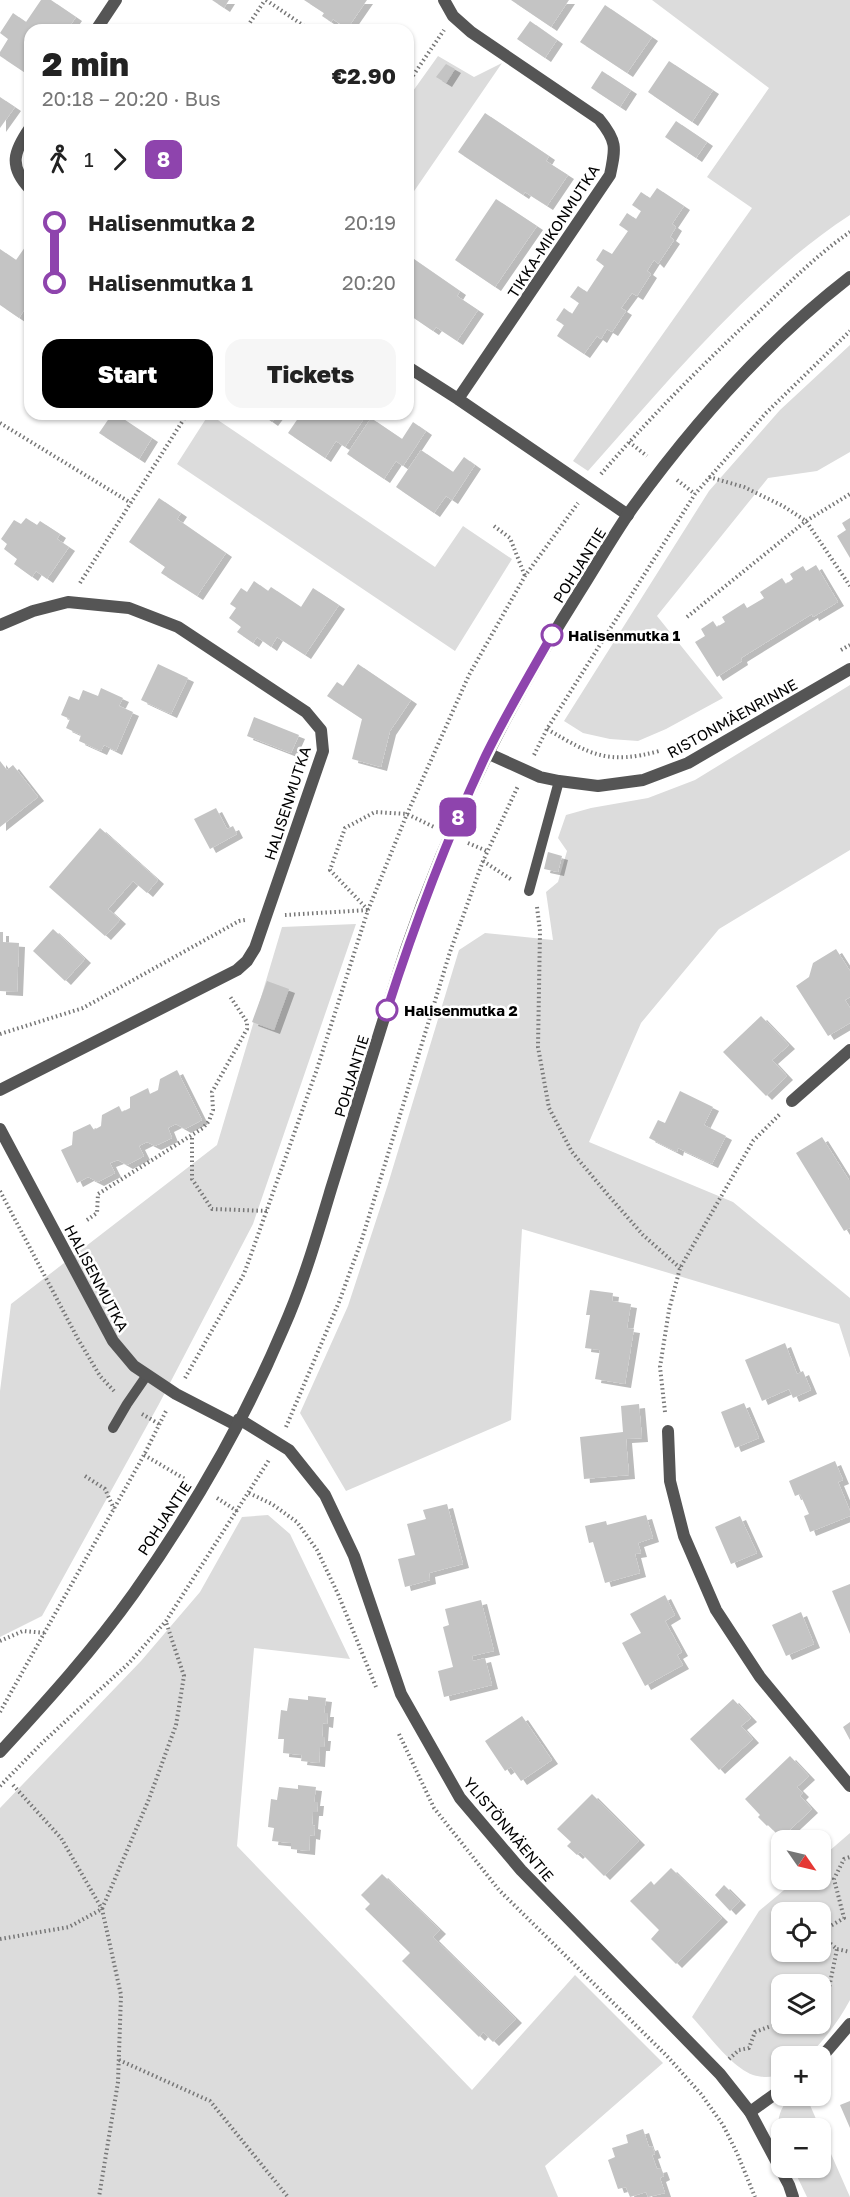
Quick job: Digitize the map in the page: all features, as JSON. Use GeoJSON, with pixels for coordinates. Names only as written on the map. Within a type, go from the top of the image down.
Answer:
{"type":"FeatureCollection","features":[{"type":"Feature","properties":{"kind":"street"},"geometry":{"type":"LineString","coordinates":[[100,24],[116,0]]}},
{"type":"Feature","properties":{"kind":"street","name":"TIKKA-MIKONMUTKA"},"geometry":{"type":"LineString","coordinates":[[444,0],[453,16],[471,32],[599,118],[612,134],[615,153],[610,175],[458,399]]}},
{"type":"Feature","properties":{"kind":"street"},"geometry":{"type":"LineString","coordinates":[[24,137],[17,147],[15,162],[24,181]]}},
{"type":"Feature","properties":{"kind":"street","name":"POHJANTIE"},"geometry":{"type":"LineString","coordinates":[[0,1752],[75,1666],[133,1593],[201,1489],[238,1422],[284,1327],[322,1221],[408,945],[450,834],[487,753],[554,632],[628,515],[662,468],[736,381],[820,300],[850,277]]}},
{"type":"Feature","properties":{"kind":"street"},"geometry":{"type":"LineString","coordinates":[[414,371],[628,515]]}},
{"type":"Feature","properties":{"kind":"street","name":"HALISENMUTKA"},"geometry":{"type":"LineString","coordinates":[[0,625],[33,611],[68,602],[129,608],[178,627],[306,712],[321,730],[322,750],[255,948],[248,961],[219,980],[0,1090]]}},
{"type":"Feature","properties":{"kind":"street","name":"RISTONMÄENRINNE"},"geometry":{"type":"LineString","coordinates":[[487,753],[540,777],[559,781],[598,786],[643,780],[688,763],[850,669]]}},
{"type":"Feature","properties":{"kind":"street"},"geometry":{"type":"LineString","coordinates":[[792,1101],[850,1050]]}},
{"type":"Feature","properties":{"kind":"street","name":"HALISENMUTKA"},"geometry":{"type":"LineString","coordinates":[[0,1129],[113,1341],[134,1366],[176,1394],[238,1422]]}},
{"type":"Feature","properties":{"kind":"street","name":"YLISTÖNMÄENTIE"},"geometry":{"type":"LineString","coordinates":[[238,1422],[289,1450],[325,1495],[354,1556],[401,1694],[460,1798],[520,1870],[720,2074],[750,2112],[789,2185],[793,2197]]}},
{"type":"Feature","properties":{"kind":"street"},"geometry":{"type":"LineString","coordinates":[[668,1431],[670,1481],[684,1536],[716,1610],[760,1677],[850,1786]]}},
{"type":"Feature","properties":{"kind":"street"},"geometry":{"type":"LineString","coordinates":[[831,2046],[850,2024]]}},
{"type":"Feature","properties":{"kind":"street"},"geometry":{"type":"LineString","coordinates":[[750,2112],[771,2098]]}},
{"type":"Feature","properties":{"kind":"lane"},"geometry":{"type":"LineString","coordinates":[[528,891],[559,781]]}},
{"type":"Feature","properties":{"kind":"lane"},"geometry":{"type":"LineString","coordinates":[[113,1428],[147,1375]]}},
{"type":"Feature","properties":{"kind":"path"},"geometry":{"type":"LineString","coordinates":[[249,24],[265,0],[301,24]]}},
{"type":"Feature","properties":{"kind":"path"},"geometry":{"type":"LineString","coordinates":[[414,74],[453,16]]}},
{"type":"Feature","properties":{"kind":"path"},"geometry":{"type":"LineString","coordinates":[[0,1712],[244,1274],[268,1211],[368,910],[406,814],[470,675],[525,576],[588,488],[629,442],[722,346],[826,248],[850,232]]}},
{"type":"Feature","properties":{"kind":"path"},"geometry":{"type":"LineString","coordinates":[[0,1786],[43,1742],[129,1663],[166,1621],[279,1443],[339,1302],[362,1239],[450,952],[483,861],[526,771],[548,729],[695,494],[766,413],[850,331]]}},
{"type":"Feature","properties":{"kind":"path"},"geometry":{"type":"LineString","coordinates":[[68,602],[183,420]]}},
{"type":"Feature","properties":{"kind":"path"},"geometry":{"type":"LineString","coordinates":[[0,423],[131,502]]}},
{"type":"Feature","properties":{"kind":"path"},"geometry":{"type":"LineString","coordinates":[[709,477],[744,487],[783,506],[806,521],[850,586]]}},
{"type":"Feature","properties":{"kind":"path"},"geometry":{"type":"LineString","coordinates":[[687,617],[806,521],[850,494]]}},
{"type":"Feature","properties":{"kind":"path"},"geometry":{"type":"LineString","coordinates":[[494,526],[510,538],[525,576]]}},
{"type":"Feature","properties":{"kind":"path"},"geometry":{"type":"LineString","coordinates":[[840,651],[850,645]]}},
{"type":"Feature","properties":{"kind":"path"},"geometry":{"type":"LineString","coordinates":[[548,729],[577,747],[607,758],[639,756],[667,748]]}},
{"type":"Feature","properties":{"kind":"path"},"geometry":{"type":"LineString","coordinates":[[368,910],[330,870],[336,850],[345,828],[375,812],[406,814]]}},
{"type":"Feature","properties":{"kind":"path"},"geometry":{"type":"LineString","coordinates":[[483,861],[528,891],[537,907],[540,931],[538,1047],[549,1108],[572,1152],[643,1235],[680,1268]]}},
{"type":"Feature","properties":{"kind":"path"},"geometry":{"type":"LineString","coordinates":[[0,1034],[83,1008],[239,921],[266,916],[368,910]]}},
{"type":"Feature","properties":{"kind":"path"},"geometry":{"type":"LineString","coordinates":[[87,1220],[97,1213],[98,1194],[192,1137],[210,1121],[213,1110],[212,1092],[247,1029],[247,1022],[219,980]]}},
{"type":"Feature","properties":{"kind":"path"},"geometry":{"type":"LineString","coordinates":[[668,1431],[660,1367],[669,1310],[680,1268],[753,1141],[792,1101]]}},
{"type":"Feature","properties":{"kind":"path"},"geometry":{"type":"LineString","coordinates":[[192,1137],[192,1179],[212,1209],[268,1211]]}},
{"type":"Feature","properties":{"kind":"path"},"geometry":{"type":"LineString","coordinates":[[0,1191],[100,1376],[127,1404],[159,1424]]}},
{"type":"Feature","properties":{"kind":"path"},"geometry":{"type":"LineString","coordinates":[[144,1455],[201,1489]]}},
{"type":"Feature","properties":{"kind":"path"},"geometry":{"type":"LineString","coordinates":[[85,1476],[105,1489],[114,1509]]}},
{"type":"Feature","properties":{"kind":"path"},"geometry":{"type":"LineString","coordinates":[[0,1938],[69,1928],[102,1909],[149,1799],[176,1725],[184,1676],[166,1621]]}},
{"type":"Feature","properties":{"kind":"path"},"geometry":{"type":"LineString","coordinates":[[0,1641],[23,1631],[46,1633]]}},
{"type":"Feature","properties":{"kind":"path"},"geometry":{"type":"LineString","coordinates":[[13,1785],[60,1839],[102,1909],[121,1995],[118,2082],[99,2197]]}},
{"type":"Feature","properties":{"kind":"path"},"geometry":{"type":"LineString","coordinates":[[831,1926],[844,1918],[834,1879],[844,1859],[850,1857]]}},
{"type":"Feature","properties":{"kind":"path"},"geometry":{"type":"LineString","coordinates":[[831,1943],[837,1949],[850,1952]]}},
{"type":"Feature","properties":{"kind":"path"},"geometry":{"type":"LineString","coordinates":[[831,1978],[837,1949]]}},
{"type":"Feature","properties":{"kind":"path"},"geometry":{"type":"LineString","coordinates":[[749,2048],[755,2032],[771,2026]]}},
{"type":"Feature","properties":{"kind":"path"},"geometry":{"type":"LineString","coordinates":[[118,2060],[210,2101],[288,2197]]}},
{"type":"Feature","properties":{"kind":"path"},"geometry":{"type":"LineString","coordinates":[[701,2094],[723,2125],[755,2197]]}},
{"type":"Feature","properties":{"kind":"shaded area"},"geometry":{"type":"Polygon","coordinates":[[[652,0],[850,0],[850,215],[778,270],[711,334],[588,471],[573,461],[752,208],[707,177],[769,88],[652,0]]]}},
{"type":"Feature","properties":{"kind":"shaded area"},"geometry":{"type":"Polygon","coordinates":[[[438,56],[474,77],[502,63],[414,191],[414,90],[438,56]]]}},
{"type":"Feature","properties":{"kind":"shaded area"},"geometry":{"type":"Polygon","coordinates":[[[850,345],[850,452],[817,471],[768,478],[657,616],[723,698],[666,729],[638,741],[610,739],[583,733],[564,721],[709,491],[780,410],[850,345]]]}},
{"type":"Feature","properties":{"kind":"shaded area"},"geometry":{"type":"Polygon","coordinates":[[[205,420],[218,420],[435,567],[463,526],[512,559],[455,651],[177,464],[205,420]]]}},
{"type":"Feature","properties":{"kind":"shaded area"},"geometry":{"type":"Polygon","coordinates":[[[850,685],[850,850],[719,929],[641,1023],[589,1142],[733,1202],[850,1298],[850,1358],[839,1324],[522,1229],[511,1420],[346,1491],[300,1413],[348,1306],[388,1184],[459,950],[485,933],[553,940],[546,892],[558,882],[567,851],[558,838],[566,815],[648,798],[695,780],[850,685]]]}},
{"type":"Feature","properties":{"kind":"shaded area"},"geometry":{"type":"Polygon","coordinates":[[[356,924],[253,1224],[159,1404],[42,1616],[0,1637],[0,1391],[11,1304],[217,1145],[282,927],[356,924]]]}},
{"type":"Feature","properties":{"kind":"shaded area"},"geometry":{"type":"Polygon","coordinates":[[[268,1515],[290,1534],[350,1659],[254,1648],[237,1846],[472,2090],[575,1975],[663,2063],[545,2166],[558,2197],[0,2197],[0,1808],[141,1661],[200,1592],[242,1517],[268,1515]]]}},
{"type":"Feature","properties":{"kind":"shaded area"},"geometry":{"type":"Polygon","coordinates":[[[850,1833],[850,2000],[831,2030],[831,1974],[771,1974],[771,2034],[828,2034],[817,2046],[771,2046],[771,2076],[767,2077],[753,2075],[736,2065],[692,2017],[759,1911],[784,1890],[831,1890],[831,1849],[850,1833]]]}},
{"type":"Feature","properties":{"kind":"shaded area"},"geometry":{"type":"Polygon","coordinates":[[[784,2106],[810,2106],[816,2118],[779,2118],[784,2106]]]}},
{"type":"Feature","properties":{"kind":"shaded area"},"geometry":{"type":"Polygon","coordinates":[[[831,2154],[850,2197],[807,2197],[798,2178],[831,2178],[831,2154]]]}},
{"type":"Feature","properties":{"kind":"building"},"geometry":{"type":"Polygon","coordinates":[[[41,0],[51,0],[76,17],[71,24],[24,24],[24,72],[0,56],[8,39],[0,33],[13,13],[26,22],[41,0]]]}},
{"type":"Feature","properties":{"kind":"building"},"geometry":{"type":"Polygon","coordinates":[[[212,0],[229,0],[224,8],[212,0]]]}},
{"type":"Feature","properties":{"kind":"building"},"geometry":{"type":"Polygon","coordinates":[[[304,0],[367,0],[350,24],[340,24],[333,19],[331,22],[322,16],[324,13],[304,0]]]}},
{"type":"Feature","properties":{"kind":"building"},"geometry":{"type":"Polygon","coordinates":[[[511,0],[569,0],[551,27],[511,0]]]}},
{"type":"Feature","properties":{"kind":"building"},"geometry":{"type":"Polygon","coordinates":[[[605,5],[652,37],[627,73],[580,42],[605,5]]]}},
{"type":"Feature","properties":{"kind":"building"},"geometry":{"type":"Polygon","coordinates":[[[530,21],[557,40],[545,58],[517,39],[530,21]]]}},
{"type":"Feature","properties":{"kind":"building"},"geometry":{"type":"Polygon","coordinates":[[[669,61],[713,90],[692,122],[648,92],[669,61]]]}},
{"type":"Feature","properties":{"kind":"building"},"geometry":{"type":"Polygon","coordinates":[[[446,64],[455,69],[446,83],[436,77],[446,64]]]}},
{"type":"Feature","properties":{"kind":"building"},"geometry":{"type":"Polygon","coordinates":[[[602,71],[631,90],[620,107],[591,88],[602,71]]]}},
{"type":"Feature","properties":{"kind":"building"},"geometry":{"type":"Polygon","coordinates":[[[0,97],[15,107],[0,128],[0,97]]]}},
{"type":"Feature","properties":{"kind":"building"},"geometry":{"type":"Polygon","coordinates":[[[485,113],[549,156],[546,161],[568,175],[547,206],[525,192],[523,195],[458,152],[485,113]]]}},
{"type":"Feature","properties":{"kind":"building"},"geometry":{"type":"Polygon","coordinates":[[[676,121],[707,142],[696,158],[665,137],[676,121]]]}},
{"type":"Feature","properties":{"kind":"building"},"geometry":{"type":"Polygon","coordinates":[[[657,188],[684,206],[672,224],[676,227],[670,237],[674,240],[658,264],[654,260],[647,271],[651,274],[637,296],[632,293],[621,308],[626,311],[612,332],[607,329],[601,339],[597,336],[584,354],[557,336],[564,325],[556,320],[564,308],[572,314],[579,303],[570,297],[578,286],[587,292],[604,266],[596,260],[603,249],[612,254],[628,231],[619,225],[627,213],[636,219],[641,211],[632,205],[641,192],[650,198],[657,188]]]}},
{"type":"Feature","properties":{"kind":"building"},"geometry":{"type":"Polygon","coordinates":[[[496,199],[537,226],[495,287],[455,260],[496,199]]]}},
{"type":"Feature","properties":{"kind":"building"},"geometry":{"type":"Polygon","coordinates":[[[0,249],[16,260],[24,249],[24,310],[19,318],[0,305],[0,249]]]}},
{"type":"Feature","properties":{"kind":"building"},"geometry":{"type":"Polygon","coordinates":[[[414,259],[460,291],[457,296],[478,310],[457,341],[436,327],[433,331],[414,318],[414,259]]]}},
{"type":"Feature","properties":{"kind":"building"},"geometry":{"type":"Polygon","coordinates":[[[108,420],[125,420],[152,438],[139,459],[99,433],[108,420]]]}},
{"type":"Feature","properties":{"kind":"building"},"geometry":{"type":"Polygon","coordinates":[[[297,420],[363,420],[345,447],[336,441],[325,458],[288,433],[297,420]]]}},
{"type":"Feature","properties":{"kind":"building"},"geometry":{"type":"Polygon","coordinates":[[[370,420],[374,420],[402,439],[413,422],[426,431],[403,466],[396,461],[384,479],[347,454],[370,420]]]}},
{"type":"Feature","properties":{"kind":"building"},"geometry":{"type":"Polygon","coordinates":[[[421,450],[453,472],[464,457],[475,465],[452,500],[446,496],[434,513],[396,487],[421,450]]]}},
{"type":"Feature","properties":{"kind":"building"},"geometry":{"type":"Polygon","coordinates":[[[159,498],[181,513],[177,519],[226,553],[197,596],[161,573],[165,567],[129,542],[159,498]]]}},
{"type":"Feature","properties":{"kind":"building"},"geometry":{"type":"Polygon","coordinates":[[[26,518],[37,525],[40,521],[60,534],[57,539],[69,547],[47,579],[36,571],[32,577],[14,564],[17,559],[4,549],[7,544],[1,539],[14,520],[21,524],[26,518]]]}},
{"type":"Feature","properties":{"kind":"building"},"geometry":{"type":"Polygon","coordinates":[[[850,518],[850,558],[837,536],[846,530],[842,523],[850,518]]]}},
{"type":"Feature","properties":{"kind":"building"},"geometry":{"type":"Polygon","coordinates":[[[816,565],[838,602],[813,617],[812,614],[741,658],[742,661],[717,677],[695,642],[705,636],[701,629],[713,621],[717,627],[725,622],[722,617],[744,603],[747,608],[764,598],[760,592],[782,578],[786,584],[793,579],[790,574],[803,566],[806,571],[816,565]]]}},
{"type":"Feature","properties":{"kind":"building"},"geometry":{"type":"Polygon","coordinates":[[[254,581],[268,591],[271,587],[301,607],[313,588],[339,605],[305,655],[277,637],[271,647],[257,637],[253,643],[237,632],[241,627],[229,618],[236,608],[230,604],[241,588],[247,592],[254,581]]]}},
{"type":"Feature","properties":{"kind":"building"},"geometry":{"type":"Polygon","coordinates":[[[158,664],[188,678],[171,714],[141,700],[158,664]]]}},
{"type":"Feature","properties":{"kind":"building"},"geometry":{"type":"Polygon","coordinates":[[[358,664],[411,700],[390,731],[381,767],[352,759],[362,719],[327,696],[337,682],[343,686],[358,664]]]}},
{"type":"Feature","properties":{"kind":"building"},"geometry":{"type":"Polygon","coordinates":[[[101,688],[123,698],[119,706],[133,712],[116,751],[104,745],[101,751],[79,741],[81,735],[66,728],[70,719],[61,715],[69,696],[79,700],[83,690],[98,696],[101,688]]]}},
{"type":"Feature","properties":{"kind":"building"},"geometry":{"type":"Polygon","coordinates":[[[254,717],[299,735],[291,753],[247,736],[254,717]]]}},
{"type":"Feature","properties":{"kind":"building"},"geometry":{"type":"Polygon","coordinates":[[[0,761],[7,770],[13,765],[38,797],[0,827],[0,761]]]}},
{"type":"Feature","properties":{"kind":"building"},"geometry":{"type":"Polygon","coordinates":[[[216,808],[227,829],[233,826],[237,834],[210,849],[194,819],[216,808]]]}},
{"type":"Feature","properties":{"kind":"building"},"geometry":{"type":"Polygon","coordinates":[[[100,828],[158,880],[147,893],[133,881],[108,909],[120,920],[105,936],[49,887],[100,828]]]}},
{"type":"Feature","properties":{"kind":"building"},"geometry":{"type":"Polygon","coordinates":[[[548,852],[562,856],[558,872],[544,869],[548,852]]]}},
{"type":"Feature","properties":{"kind":"building"},"geometry":{"type":"Polygon","coordinates":[[[53,929],[85,959],[65,981],[33,951],[53,929]]]}},
{"type":"Feature","properties":{"kind":"building"},"geometry":{"type":"Polygon","coordinates":[[[0,932],[3,932],[3,942],[19,943],[17,992],[0,991],[0,932]]]}},
{"type":"Feature","properties":{"kind":"building"},"geometry":{"type":"Polygon","coordinates":[[[836,949],[850,971],[850,997],[845,1000],[850,1008],[850,1023],[828,1036],[796,986],[809,977],[813,963],[836,949]]]}},
{"type":"Feature","properties":{"kind":"building"},"geometry":{"type":"Polygon","coordinates":[[[267,981],[289,989],[274,1030],[252,1022],[267,981]]]}},
{"type":"Feature","properties":{"kind":"building"},"geometry":{"type":"Polygon","coordinates":[[[761,1016],[789,1045],[772,1060],[787,1076],[766,1096],[723,1052],[761,1016]]]}},
{"type":"Feature","properties":{"kind":"building"},"geometry":{"type":"Polygon","coordinates":[[[177,1070],[202,1120],[185,1129],[176,1124],[168,1128],[172,1138],[155,1146],[147,1142],[139,1146],[144,1156],[127,1165],[118,1160],[110,1163],[115,1173],[98,1182],[88,1177],[77,1183],[61,1150],[72,1145],[73,1132],[90,1124],[94,1130],[101,1126],[102,1115],[119,1106],[122,1112],[130,1108],[130,1097],[148,1088],[150,1094],[158,1090],[160,1079],[177,1070]]]}},
{"type":"Feature","properties":{"kind":"building"},"geometry":{"type":"Polygon","coordinates":[[[680,1091],[713,1107],[704,1125],[726,1136],[712,1164],[678,1148],[677,1152],[649,1138],[658,1120],[665,1123],[680,1091]]]}},
{"type":"Feature","properties":{"kind":"building"},"geometry":{"type":"Polygon","coordinates":[[[822,1137],[850,1180],[850,1228],[844,1231],[796,1153],[822,1137]]]}},
{"type":"Feature","properties":{"kind":"building"},"geometry":{"type":"Polygon","coordinates":[[[590,1290],[613,1293],[612,1301],[631,1304],[627,1328],[634,1329],[625,1384],[595,1379],[600,1350],[585,1348],[590,1315],[586,1315],[590,1290]]]}},
{"type":"Feature","properties":{"kind":"building"},"geometry":{"type":"Polygon","coordinates":[[[785,1343],[797,1374],[803,1371],[811,1390],[793,1398],[789,1389],[762,1401],[745,1360],[785,1343]]]}},
{"type":"Feature","properties":{"kind":"building"},"geometry":{"type":"Polygon","coordinates":[[[744,1403],[759,1438],[735,1448],[721,1412],[744,1403]]]}},
{"type":"Feature","properties":{"kind":"building"},"geometry":{"type":"Polygon","coordinates":[[[639,1404],[642,1438],[626,1439],[629,1475],[584,1479],[580,1437],[623,1432],[621,1406],[639,1404]]]}},
{"type":"Feature","properties":{"kind":"building"},"geometry":{"type":"Polygon","coordinates":[[[835,1461],[843,1480],[838,1482],[850,1516],[810,1532],[804,1516],[809,1514],[800,1494],[795,1496],[789,1481],[835,1461]]]}},
{"type":"Feature","properties":{"kind":"building"},"geometry":{"type":"Polygon","coordinates":[[[447,1504],[463,1564],[429,1573],[430,1580],[405,1587],[398,1559],[415,1555],[407,1524],[426,1519],[423,1510],[447,1504]]]}},
{"type":"Feature","properties":{"kind":"building"},"geometry":{"type":"Polygon","coordinates":[[[646,1515],[653,1538],[638,1543],[641,1553],[635,1554],[640,1573],[605,1583],[593,1542],[589,1543],[585,1526],[606,1521],[607,1525],[646,1515]]]}},
{"type":"Feature","properties":{"kind":"building"},"geometry":{"type":"Polygon","coordinates":[[[740,1516],[757,1553],[731,1564],[715,1527],[740,1516]]]}},
{"type":"Feature","properties":{"kind":"building"},"geometry":{"type":"Polygon","coordinates":[[[850,1584],[850,1634],[832,1591],[850,1584]]]}},
{"type":"Feature","properties":{"kind":"building"},"geometry":{"type":"Polygon","coordinates":[[[665,1595],[675,1615],[665,1621],[682,1652],[677,1655],[683,1665],[645,1686],[622,1643],[641,1633],[630,1614],[665,1595]]]}},
{"type":"Feature","properties":{"kind":"building"},"geometry":{"type":"Polygon","coordinates":[[[481,1600],[494,1651],[472,1656],[473,1661],[485,1658],[492,1685],[444,1697],[438,1671],[453,1667],[443,1627],[449,1625],[445,1609],[481,1600]]]}},
{"type":"Feature","properties":{"kind":"building"},"geometry":{"type":"Polygon","coordinates":[[[801,1612],[814,1644],[786,1656],[772,1625],[801,1612]]]}},
{"type":"Feature","properties":{"kind":"building"},"geometry":{"type":"Polygon","coordinates":[[[308,1696],[326,1698],[324,1713],[328,1713],[327,1724],[323,1723],[324,1747],[320,1747],[319,1763],[301,1761],[302,1755],[283,1753],[284,1739],[278,1739],[281,1710],[287,1711],[289,1698],[308,1700],[308,1696]]]}},
{"type":"Feature","properties":{"kind":"building"},"geometry":{"type":"Polygon","coordinates":[[[733,1699],[751,1718],[741,1726],[753,1739],[719,1770],[690,1739],[733,1699]]]}},
{"type":"Feature","properties":{"kind":"building"},"geometry":{"type":"Polygon","coordinates":[[[522,1716],[552,1760],[521,1781],[511,1767],[505,1771],[485,1741],[522,1716]]]}},
{"type":"Feature","properties":{"kind":"building"},"geometry":{"type":"Polygon","coordinates":[[[850,1722],[850,1740],[843,1727],[850,1722]]]}},
{"type":"Feature","properties":{"kind":"building"},"geometry":{"type":"Polygon","coordinates":[[[790,1756],[809,1776],[797,1787],[803,1793],[800,1796],[812,1809],[790,1830],[773,1830],[767,1826],[745,1799],[790,1756]]]}},
{"type":"Feature","properties":{"kind":"building"},"geometry":{"type":"Polygon","coordinates":[[[298,1785],[316,1787],[314,1802],[318,1802],[317,1812],[313,1812],[314,1836],[310,1835],[309,1851],[291,1849],[291,1843],[272,1841],[274,1828],[268,1827],[271,1799],[277,1800],[279,1787],[298,1789],[298,1785]]]}},
{"type":"Feature","properties":{"kind":"building"},"geometry":{"type":"Polygon","coordinates":[[[592,1794],[639,1841],[604,1876],[580,1852],[577,1855],[567,1846],[571,1842],[557,1829],[592,1794]]]}},
{"type":"Feature","properties":{"kind":"building"},"geometry":{"type":"Polygon","coordinates":[[[671,1868],[722,1918],[676,1964],[651,1939],[659,1930],[630,1901],[651,1881],[654,1885],[671,1868]]]}},
{"type":"Feature","properties":{"kind":"building"},"geometry":{"type":"Polygon","coordinates":[[[382,1874],[440,1930],[433,1937],[516,2019],[493,2042],[483,2032],[479,2037],[402,1961],[410,1953],[365,1909],[370,1904],[361,1895],[382,1874]]]}},
{"type":"Feature","properties":{"kind":"building"},"geometry":{"type":"Polygon","coordinates":[[[724,1885],[740,1901],[730,1911],[715,1895],[724,1885]]]}},
{"type":"Feature","properties":{"kind":"building"},"geometry":{"type":"Polygon","coordinates":[[[850,2101],[850,2128],[840,2105],[850,2101]]]}},
{"type":"Feature","properties":{"kind":"building"},"geometry":{"type":"Polygon","coordinates":[[[643,2129],[649,2147],[652,2146],[655,2154],[652,2155],[657,2169],[661,2168],[664,2176],[660,2178],[665,2193],[648,2197],[646,2192],[630,2197],[626,2187],[618,2189],[608,2160],[615,2157],[612,2148],[628,2143],[626,2135],[643,2129]]]}},
{"type":"Feature","properties":{"kind":"bus line","name":"8"},"geometry":{"type":"LineString","coordinates":[[387,1010],[408,945],[450,834],[487,753],[552,635]]}},
{"type":"Feature","properties":{"kind":"place","name":"Halisenmutka 1"},"geometry":{"type":"Point","coordinates":[552,635]}},
{"type":"Feature","properties":{"kind":"place","name":"Halisenmutka 2"},"geometry":{"type":"Point","coordinates":[387,1010]}}]}
